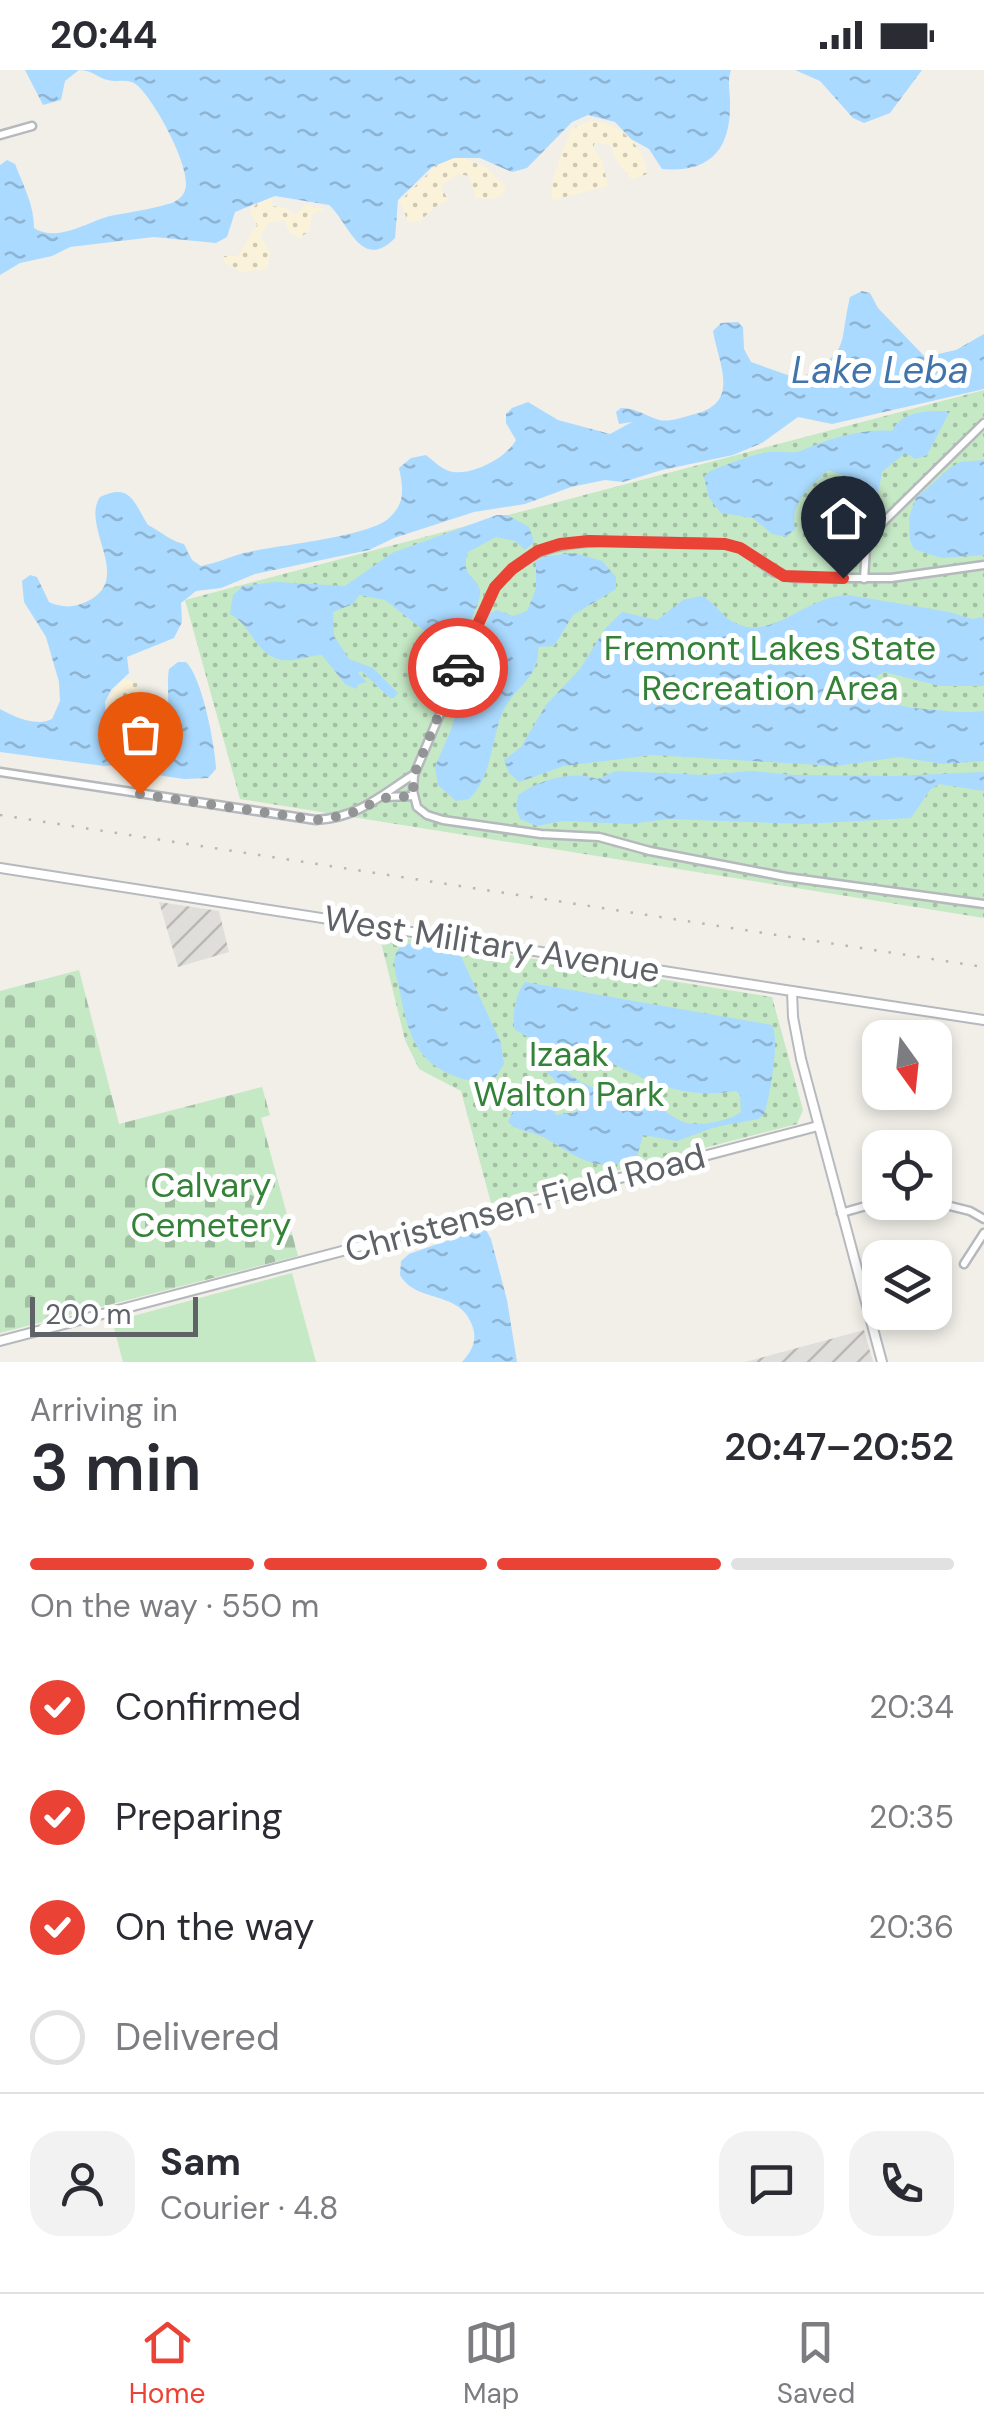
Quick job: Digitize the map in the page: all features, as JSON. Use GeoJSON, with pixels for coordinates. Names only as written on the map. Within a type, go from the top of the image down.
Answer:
{"type":"FeatureCollection","features":[{"type":"Feature","properties":{"kind":"main road","name":"West Military Avenue"},"geometry":{"type":"LineString","coordinates":[[0,868],[984,1020]]}},
{"type":"Feature","properties":{"kind":"main road"},"geometry":{"type":"LineString","coordinates":[[792,990],[796,1034],[818,1126],[882,1362]]}},
{"type":"Feature","properties":{"kind":"main road","name":"Christensen Field Road"},"geometry":{"type":"LineString","coordinates":[[0,1342],[818,1126]]}},
{"type":"Feature","properties":{"kind":"street"},"geometry":{"type":"LineString","coordinates":[[0,135],[32,126]]}},
{"type":"Feature","properties":{"kind":"street"},"geometry":{"type":"LineString","coordinates":[[864,578],[871,534],[984,423]]}},
{"type":"Feature","properties":{"kind":"street"},"geometry":{"type":"LineString","coordinates":[[984,565],[910,576],[784,576],[740,548],[725,544],[589,541],[538,551],[512,569],[491,594],[414,775],[413,796],[420,811],[434,818],[548,835],[599,837],[650,851],[786,877],[984,904]]}},
{"type":"Feature","properties":{"kind":"street"},"geometry":{"type":"LineString","coordinates":[[0,772],[308,819],[347,815],[384,798],[414,775]]}},
{"type":"Feature","properties":{"kind":"street"},"geometry":{"type":"LineString","coordinates":[[384,798],[413,796]]}},
{"type":"Feature","properties":{"kind":"street"},"geometry":{"type":"LineString","coordinates":[[952,1206],[984,1219]]}},
{"type":"Feature","properties":{"kind":"street"},"geometry":{"type":"LineString","coordinates":[[842,1213],[862,1207]]}},
{"type":"Feature","properties":{"kind":"street"},"geometry":{"type":"LineString","coordinates":[[964,1264],[984,1233]]}},
{"type":"Feature","properties":{"kind":"shaded area"},"geometry":{"type":"Polygon","coordinates":[[[159,902],[219,911],[229,952],[178,967],[159,902]]]}},
{"type":"Feature","properties":{"kind":"shaded area"},"geometry":{"type":"Polygon","coordinates":[[[864,1330],[873,1362],[745,1362],[864,1330]]]}},
{"type":"Feature","properties":{"kind":"sand"},"geometry":{"type":"Polygon","coordinates":[[[592,121],[612,126],[629,138],[641,154],[647,174],[632,180],[615,159],[611,146],[595,142],[593,148],[602,160],[608,186],[553,200],[554,176],[572,128],[592,121]]]}},
{"type":"Feature","properties":{"kind":"sand"},"geometry":{"type":"Polygon","coordinates":[[[460,157],[485,167],[505,185],[504,193],[492,199],[476,198],[469,176],[458,174],[441,186],[448,200],[420,221],[408,222],[400,201],[439,163],[460,157]]]}},
{"type":"Feature","properties":{"kind":"sand"},"geometry":{"type":"Polygon","coordinates":[[[272,196],[272,206],[295,215],[305,205],[325,209],[313,213],[308,232],[299,238],[290,233],[284,220],[269,222],[260,236],[270,252],[267,269],[242,272],[225,263],[224,256],[238,256],[257,225],[250,212],[258,202],[272,196]]]}},
{"type":"Feature","properties":{"kind":"sand"},"geometry":{"type":"Polygon","coordinates":[[[125,679],[137,683],[140,708],[132,729],[119,739],[109,725],[107,708],[113,692],[125,679]]]}},
{"type":"Feature","properties":{"kind":"green space","name":"Fremont Lakes State Recreation Area"},"geometry":{"type":"Polygon","coordinates":[[[984,390],[984,918],[240,799],[185,600],[984,390]]]}},
{"type":"Feature","properties":{"kind":"green space","name":"Izaak Walton Park"},"geometry":{"type":"Polygon","coordinates":[[[379,934],[772,997],[803,1110],[797,1124],[491,1203],[461,1091],[419,1069],[405,1040],[379,934]]]}},
{"type":"Feature","properties":{"kind":"green space","name":"Calvary Cemetery"},"geometry":{"type":"Polygon","coordinates":[[[79,970],[119,1124],[262,1087],[270,1115],[261,1118],[298,1256],[0,1333],[0,991],[79,970]]]}},
{"type":"Feature","properties":{"kind":"green space"},"geometry":{"type":"Polygon","coordinates":[[[292,1273],[316,1362],[123,1362],[113,1324],[122,1319],[292,1273]]]}},
{"type":"Feature","properties":{"kind":"water"},"geometry":{"type":"Polygon","coordinates":[[[25,70],[79,70],[65,81],[61,100],[43,105],[25,70]]]}},
{"type":"Feature","properties":{"kind":"water"},"geometry":{"type":"Polygon","coordinates":[[[79,70],[731,70],[727,133],[714,155],[693,167],[662,169],[649,149],[631,139],[615,122],[588,115],[572,122],[527,168],[512,172],[480,158],[454,158],[432,167],[398,200],[395,238],[373,250],[356,241],[329,205],[275,196],[235,212],[227,237],[216,243],[154,237],[70,247],[52,256],[20,263],[0,275],[0,165],[7,160],[15,164],[25,187],[34,228],[43,232],[72,230],[110,216],[172,203],[185,191],[185,175],[176,148],[138,86],[79,70]]]}},
{"type":"Feature","properties":{"kind":"water"},"geometry":{"type":"Polygon","coordinates":[[[795,70],[922,70],[890,113],[864,123],[853,118],[820,81],[795,70]]]}},
{"type":"Feature","properties":{"kind":"water","name":"Lake Leba"},"geometry":{"type":"Polygon","coordinates":[[[862,291],[870,293],[878,308],[925,357],[956,350],[984,334],[984,389],[832,424],[798,417],[762,443],[733,455],[623,482],[605,480],[571,487],[525,504],[474,512],[369,550],[196,591],[181,603],[182,622],[174,638],[127,657],[129,673],[111,690],[105,702],[106,730],[118,740],[158,743],[168,717],[169,669],[178,662],[186,662],[197,682],[210,729],[216,769],[208,778],[184,779],[144,773],[126,764],[104,766],[0,752],[0,709],[39,722],[52,719],[60,701],[59,682],[46,637],[24,602],[22,581],[30,575],[37,577],[49,602],[64,606],[88,601],[101,591],[107,566],[96,523],[100,497],[125,493],[148,525],[184,544],[192,560],[201,566],[246,552],[364,530],[389,518],[398,507],[402,488],[399,468],[411,458],[426,455],[453,472],[489,464],[516,440],[506,423],[506,414],[528,402],[558,420],[610,434],[632,422],[619,424],[616,412],[621,408],[663,420],[707,410],[722,393],[722,370],[713,331],[721,323],[738,322],[743,327],[744,349],[751,362],[799,379],[835,354],[843,338],[850,297],[862,291]]]}},
{"type":"Feature","properties":{"kind":"water"},"geometry":{"type":"Polygon","coordinates":[[[950,411],[927,455],[916,459],[905,453],[882,472],[876,505],[864,504],[845,476],[828,470],[802,496],[795,511],[795,529],[786,537],[772,534],[753,518],[721,513],[709,498],[704,477],[739,460],[770,452],[797,452],[857,433],[892,431],[909,415],[950,411]]]}},
{"type":"Feature","properties":{"kind":"water"},"geometry":{"type":"Polygon","coordinates":[[[984,460],[984,555],[941,558],[914,549],[909,517],[916,498],[951,467],[984,460]]]}},
{"type":"Feature","properties":{"kind":"water"},"geometry":{"type":"Polygon","coordinates":[[[497,515],[507,515],[529,527],[534,542],[525,550],[515,541],[496,537],[468,552],[467,570],[480,595],[457,644],[435,639],[385,600],[359,595],[353,604],[333,612],[334,636],[349,659],[373,668],[398,693],[394,698],[361,671],[358,673],[367,682],[356,689],[345,684],[322,655],[287,660],[273,657],[230,614],[233,595],[243,586],[275,582],[345,586],[392,553],[497,515]]]}},
{"type":"Feature","properties":{"kind":"water"},"geometry":{"type":"Polygon","coordinates":[[[574,553],[602,561],[616,577],[616,589],[573,615],[554,646],[538,647],[535,667],[501,716],[482,781],[469,799],[456,801],[438,785],[435,767],[461,693],[487,652],[486,623],[490,613],[497,610],[513,616],[527,611],[536,589],[536,561],[574,553]]]}},
{"type":"Feature","properties":{"kind":"water"},"geometry":{"type":"Polygon","coordinates":[[[848,595],[972,619],[984,617],[984,686],[940,686],[885,672],[876,680],[886,697],[900,705],[954,712],[984,711],[984,761],[943,764],[899,757],[837,766],[653,755],[564,766],[519,782],[509,773],[504,760],[521,747],[546,705],[580,669],[605,629],[622,612],[657,620],[683,600],[701,596],[732,621],[751,627],[777,622],[818,602],[848,595]]]}},
{"type":"Feature","properties":{"kind":"water"},"geometry":{"type":"Polygon","coordinates":[[[616,771],[893,776],[984,772],[984,791],[939,784],[930,790],[911,818],[805,824],[668,819],[631,824],[562,821],[537,826],[520,819],[518,795],[536,785],[567,776],[598,779],[616,771]]]}},
{"type":"Feature","properties":{"kind":"water"},"geometry":{"type":"Polygon","coordinates":[[[409,944],[458,950],[501,1043],[504,1064],[494,1080],[475,1082],[447,1073],[416,1045],[395,968],[398,949],[409,944]]]}},
{"type":"Feature","properties":{"kind":"water"},"geometry":{"type":"Polygon","coordinates":[[[525,982],[772,1025],[775,1055],[764,1115],[677,1141],[643,1135],[637,1157],[611,1165],[588,1161],[516,1128],[508,1122],[530,1086],[546,1090],[556,1115],[579,1108],[578,1101],[547,1073],[541,1044],[515,1030],[514,1012],[525,982]],[[569,1047],[560,1050],[559,1062],[588,1086],[651,1104],[687,1123],[715,1122],[741,1112],[736,1091],[689,1092],[668,1087],[569,1047]]]}},
{"type":"Feature","properties":{"kind":"water"},"geometry":{"type":"Polygon","coordinates":[[[486,1230],[491,1239],[507,1300],[517,1362],[462,1362],[474,1340],[466,1314],[448,1301],[416,1290],[400,1275],[401,1261],[409,1254],[486,1230]]]}},
{"type":"Feature","properties":{"kind":"railway"},"geometry":{"type":"LineString","coordinates":[[0,815],[984,967]]}},
{"type":"Feature","properties":{"kind":"way so far"},"geometry":{"type":"LineString","coordinates":[[140,794],[316,820],[347,815],[384,798],[413,796],[414,775],[458,668]]}},
{"type":"Feature","properties":{"kind":"route"},"geometry":{"type":"LineString","coordinates":[[458,668],[498,583],[528,557],[555,545],[602,541],[725,544],[748,552],[768,569],[784,576],[843,578]]}}]}
